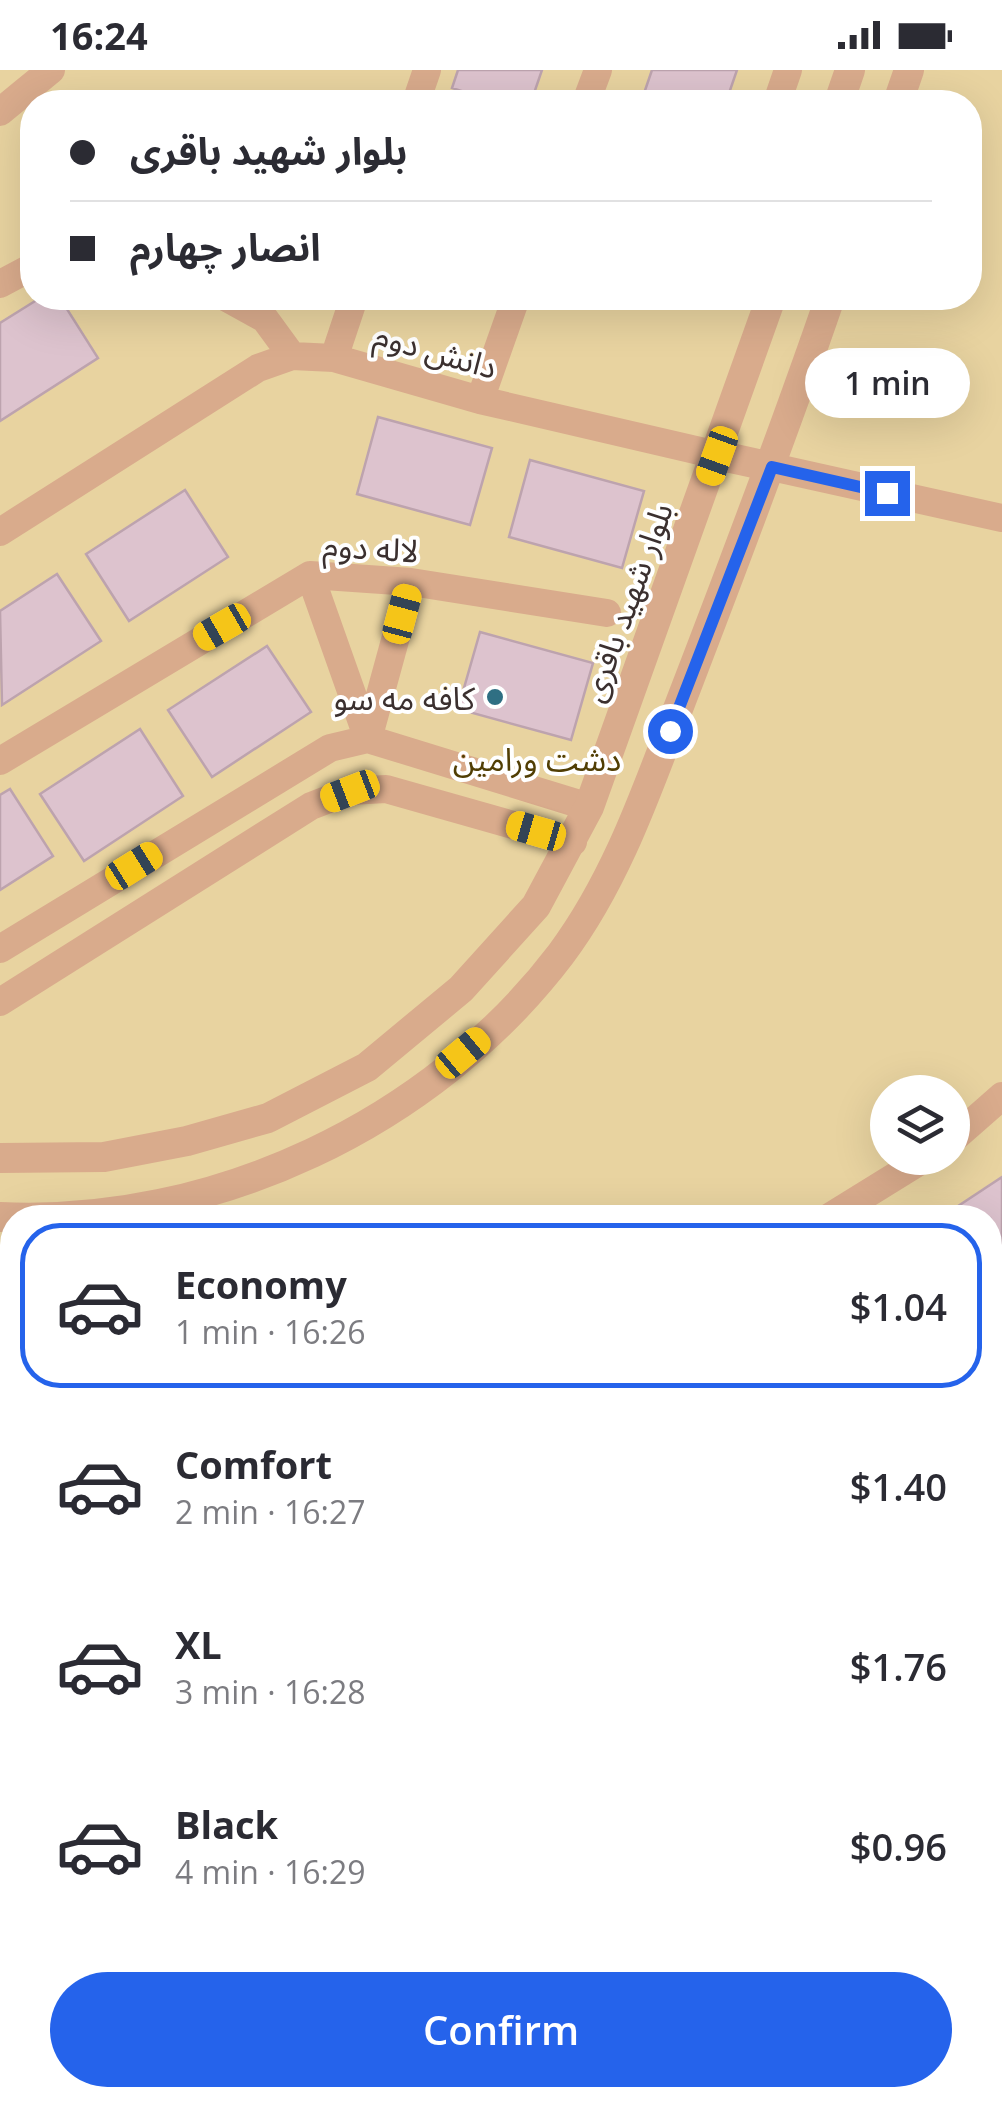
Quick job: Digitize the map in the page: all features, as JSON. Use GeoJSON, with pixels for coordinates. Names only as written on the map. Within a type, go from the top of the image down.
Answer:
{"type":"FeatureCollection","features":[{"type":"Feature","properties":{"kind":"street"},"geometry":{"type":"LineString","coordinates":[[27,90],[51,70]]}},
{"type":"Feature","properties":{"kind":"street"},"geometry":{"type":"LineString","coordinates":[[0,112],[20,96]]}},
{"type":"Feature","properties":{"kind":"street"},"geometry":{"type":"LineString","coordinates":[[249,310],[265,319],[292,356]]}},
{"type":"Feature","properties":{"kind":"street"},"geometry":{"type":"LineString","coordinates":[[334,358],[350,310]]}},
{"type":"Feature","properties":{"kind":"street"},"geometry":{"type":"LineString","coordinates":[[480,400],[512,310]]}},
{"type":"Feature","properties":{"kind":"street","name":"بلوار شهید باقری"},"geometry":{"type":"LineString","coordinates":[[0,1158],[104,1157],[187,1142],[268,1118],[367,1066],[461,989],[536,906],[589,807],[768,310]]}},
{"type":"Feature","properties":{"kind":"street"},"geometry":{"type":"LineString","coordinates":[[197,1205],[342,1142],[409,1098],[490,1030],[560,954],[612,872],[772,467],[826,310]]}},
{"type":"Feature","properties":{"kind":"street","name":"دانش دوم"},"geometry":{"type":"LineString","coordinates":[[0,532],[258,368],[292,356],[334,358],[480,400],[717,456]]}},
{"type":"Feature","properties":{"kind":"street"},"geometry":{"type":"LineString","coordinates":[[717,456],[1002,518]]}},
{"type":"Feature","properties":{"kind":"street"},"geometry":{"type":"LineString","coordinates":[[310,575],[368,739]]}},
{"type":"Feature","properties":{"kind":"street","name":"لاله دوم"},"geometry":{"type":"LineString","coordinates":[[0,761],[310,575],[410,582],[607,613]]}},
{"type":"Feature","properties":{"kind":"street"},"geometry":{"type":"LineString","coordinates":[[368,739],[410,582]]}},
{"type":"Feature","properties":{"kind":"street"},"geometry":{"type":"LineString","coordinates":[[0,949],[330,748],[368,739],[589,807]]}},
{"type":"Feature","properties":{"kind":"street"},"geometry":{"type":"LineString","coordinates":[[0,1002],[311,806],[350,791],[386,789],[573,842]]}},
{"type":"Feature","properties":{"kind":"street"},"geometry":{"type":"LineString","coordinates":[[970,1124],[1002,1096]]}},
{"type":"Feature","properties":{"kind":"street"},"geometry":{"type":"LineString","coordinates":[[849,1205],[898,1175]]}},
{"type":"Feature","properties":{"kind":"green space","name":"دشت ورامین"},"geometry":{"type":"Polygon","coordinates":[[[0,70],[1002,70],[1002,1205],[0,1205],[0,70]]]}},
{"type":"Feature","properties":{"kind":"building"},"geometry":{"type":"Polygon","coordinates":[[[458,70],[542,70],[535,90],[452,88],[458,70]]]}},
{"type":"Feature","properties":{"kind":"building"},"geometry":{"type":"Polygon","coordinates":[[[652,70],[737,70],[730,90],[645,90],[652,70]]]}},
{"type":"Feature","properties":{"kind":"building"},"geometry":{"type":"Polygon","coordinates":[[[21,310],[68,310],[98,358],[0,421],[0,323],[21,310]]]}},
{"type":"Feature","properties":{"kind":"building"},"geometry":{"type":"Polygon","coordinates":[[[378,417],[492,448],[470,525],[357,494],[378,417]]]}},
{"type":"Feature","properties":{"kind":"building"},"geometry":{"type":"Polygon","coordinates":[[[530,460],[644,491],[622,568],[509,537],[530,460]]]}},
{"type":"Feature","properties":{"kind":"building"},"geometry":{"type":"Polygon","coordinates":[[[185,490],[228,557],[129,621],[86,554],[185,490]]]}},
{"type":"Feature","properties":{"kind":"building"},"geometry":{"type":"Polygon","coordinates":[[[57,574],[101,641],[2,705],[0,611],[57,574]]]}},
{"type":"Feature","properties":{"kind":"building"},"geometry":{"type":"Polygon","coordinates":[[[480,632],[593,663],[571,740],[458,709],[480,632]]]}},
{"type":"Feature","properties":{"kind":"building"},"geometry":{"type":"Polygon","coordinates":[[[267,646],[311,712],[212,777],[168,710],[267,646]]]}},
{"type":"Feature","properties":{"kind":"building"},"geometry":{"type":"Polygon","coordinates":[[[140,729],[183,796],[84,861],[40,794],[140,729]]]}},
{"type":"Feature","properties":{"kind":"building"},"geometry":{"type":"Polygon","coordinates":[[[10,789],[53,856],[0,890],[0,795],[10,789]]]}},
{"type":"Feature","properties":{"kind":"building"},"geometry":{"type":"Polygon","coordinates":[[[1002,1177],[1002,1205],[960,1205],[1002,1177]]]}},
{"type":"Feature","properties":{"kind":"place","name":"کافه مه سو"},"geometry":{"type":"Point","coordinates":[495,697]}},
{"type":"Feature","properties":{"kind":"route"},"geometry":{"type":"LineString","coordinates":[[670,731],[772,467],[887,493]]}}]}
